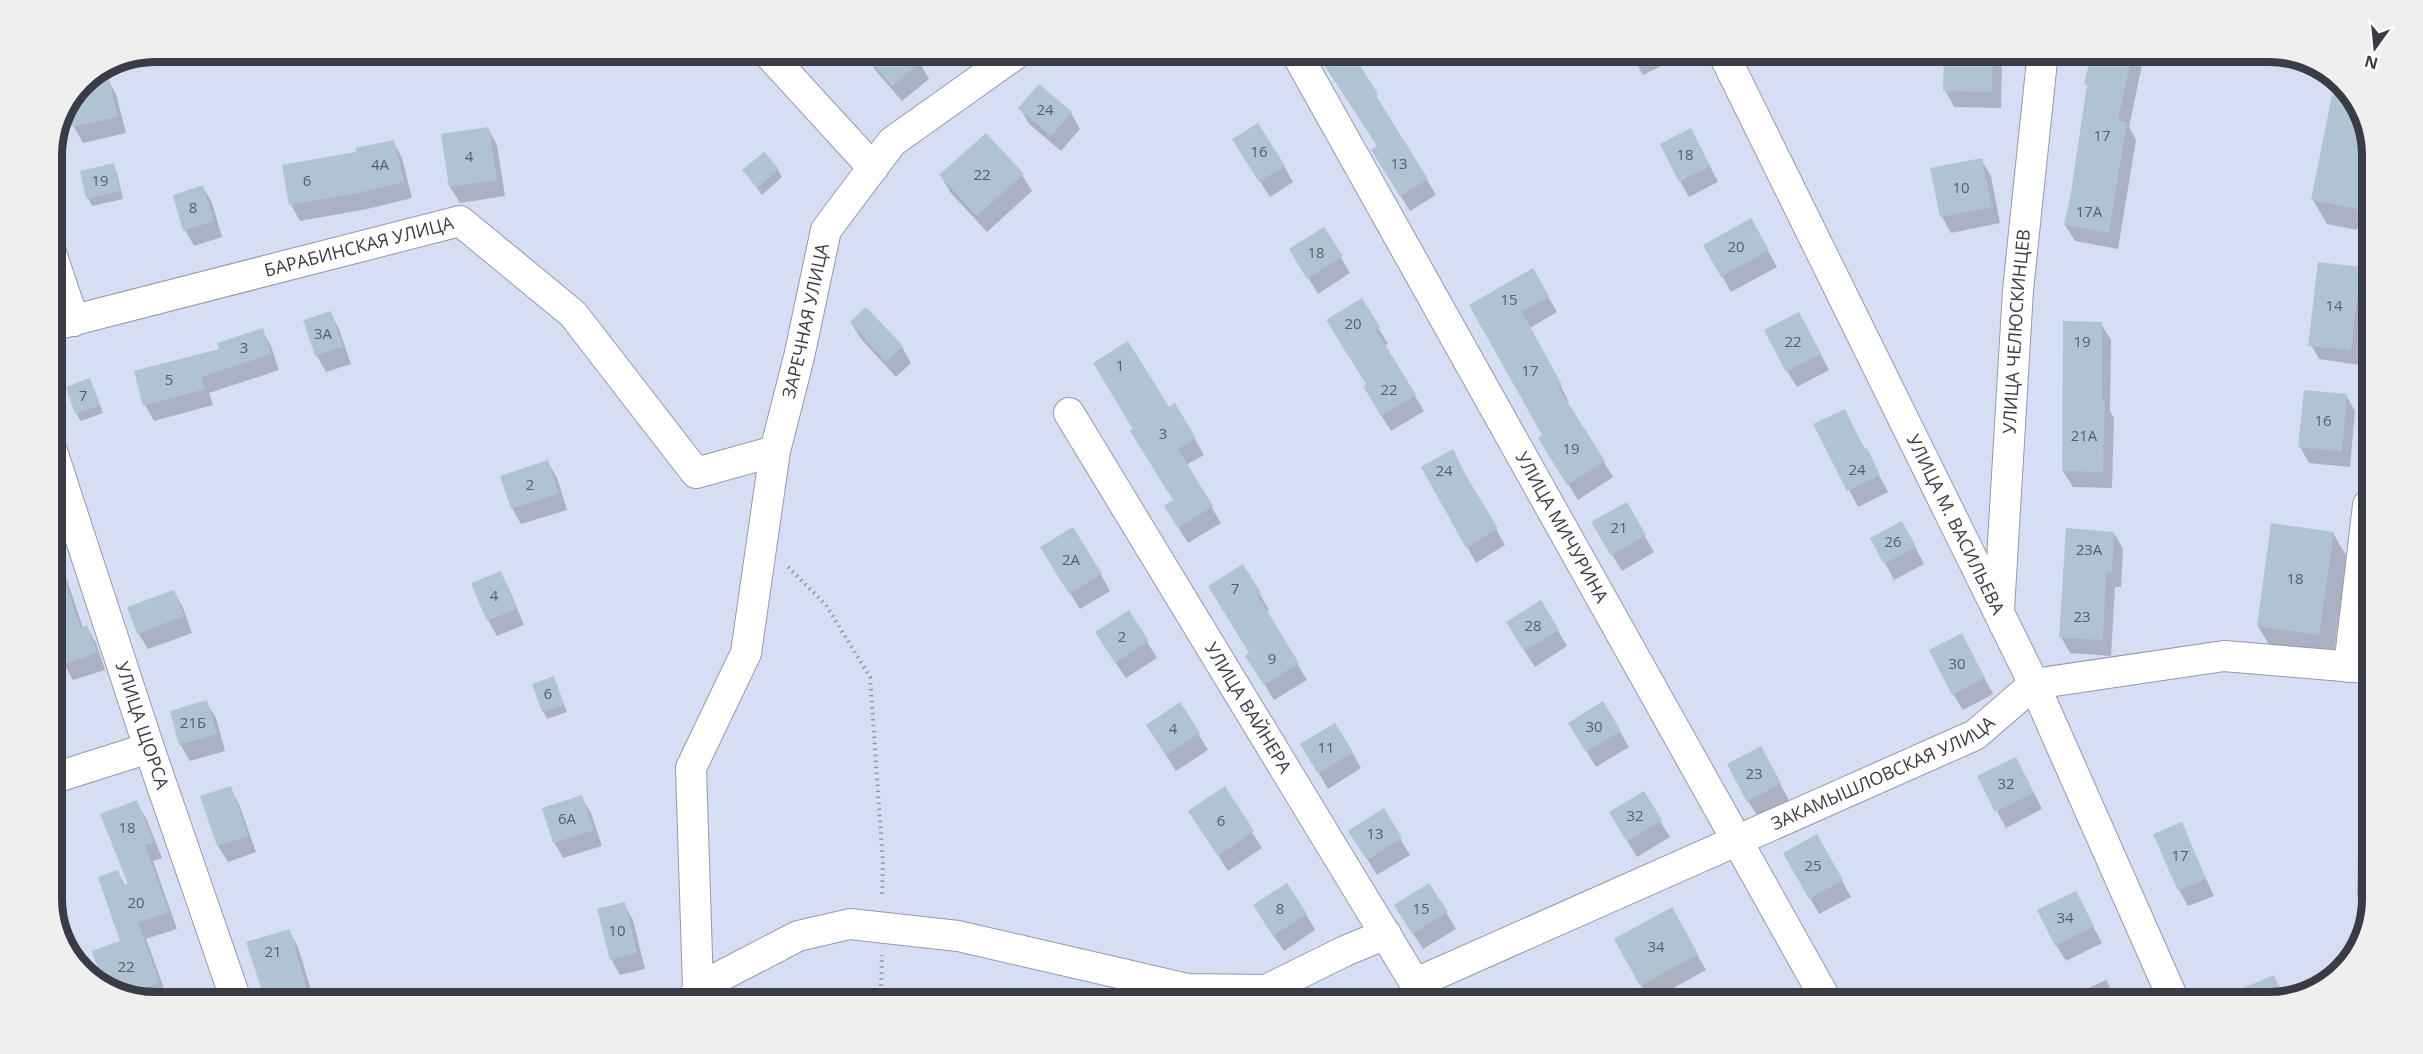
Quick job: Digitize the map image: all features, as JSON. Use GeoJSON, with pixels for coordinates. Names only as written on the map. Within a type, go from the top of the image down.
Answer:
{"type":"FeatureCollection","features":[{"type":"Feature","properties":{"kind":"street"},"geometry":{"type":"LineString","coordinates":[[776,62],[873,168]]}},
{"type":"Feature","properties":{"kind":"street","name":"ЗАРЕЧНАЯ УЛИЦА"},"geometry":{"type":"LineString","coordinates":[[694,992],[691,768],[746,653],[775,451],[799,357],[826,230],[892,142],[1005,62]]}},
{"type":"Feature","properties":{"kind":"street","name":"УЛИЦА МИЧУРИНА"},"geometry":{"type":"LineString","coordinates":[[1301,62],[1822,992]]}},
{"type":"Feature","properties":{"kind":"street","name":"УЛИЦА М. ВАСИЛЬЕВА"},"geometry":{"type":"LineString","coordinates":[[1727,62],[2034,684],[2170,992]]}},
{"type":"Feature","properties":{"kind":"street","name":"УЛИЦА ЧЕЛЮСКИНЦЕВ"},"geometry":{"type":"LineString","coordinates":[[1999,613],[2018,290],[2042,62]]}},
{"type":"Feature","properties":{"kind":"street","name":"БАРАБИНСКАЯ УЛИЦА"},"geometry":{"type":"LineString","coordinates":[[62,323],[460,221],[573,314],[696,473],[775,451]]}},
{"type":"Feature","properties":{"kind":"street","name":"УЛИЦА ВАЙНЕРА"},"geometry":{"type":"LineString","coordinates":[[1069,412],[1420,992]]}},
{"type":"Feature","properties":{"kind":"street","name":"УЛИЦА ЩОРСА"},"geometry":{"type":"LineString","coordinates":[[62,482],[149,748],[233,992]]}},
{"type":"Feature","properties":{"kind":"street"},"geometry":{"type":"LineString","coordinates":[[2034,684],[2224,656],[2358,668],[2362,609]]}},
{"type":"Feature","properties":{"kind":"street","name":"ЗАКАМЫШЛОВСКАЯ УЛИЦА"},"geometry":{"type":"LineString","coordinates":[[1423,992],[1737,840],[1974,735],[2034,684]]}},
{"type":"Feature","properties":{"kind":"street"},"geometry":{"type":"LineString","coordinates":[[62,776],[149,748]]}},
{"type":"Feature","properties":{"kind":"street"},"geometry":{"type":"LineString","coordinates":[[699,992],[798,936],[850,924],[958,936],[1188,989],[1266,990],[1345,951],[1386,934]]}},
{"type":"Feature","properties":{"kind":"path"},"geometry":{"type":"LineString","coordinates":[[762,541],[826,605],[870,677],[883,864],[880,992]]}},
{"type":"Feature","properties":{"kind":"building"},"geometry":{"type":"Polygon","coordinates":[[[871,62],[921,62],[892,86],[871,62]]]}},
{"type":"Feature","properties":{"kind":"building"},"geometry":{"type":"Polygon","coordinates":[[[1322,62],[1358,62],[1378,94],[1376,96],[1428,179],[1400,196],[1371,150],[1377,146],[1322,62]]]}},
{"type":"Feature","properties":{"kind":"building"},"geometry":{"type":"Polygon","coordinates":[[[1944,62],[1993,62],[1992,92],[1943,91],[1944,62]]]}},
{"type":"Feature","properties":{"kind":"building"},"geometry":{"type":"Polygon","coordinates":[[[2089,62],[2131,62],[2118,121],[2127,122],[2109,233],[2064,225],[2087,85],[2084,84],[2089,62]]]}},
{"type":"Feature","properties":{"kind":"building"},"geometry":{"type":"Polygon","coordinates":[[[108,76],[118,117],[72,127],[71,113],[81,98],[108,76]]]}},
{"type":"Feature","properties":{"kind":"building"},"geometry":{"type":"Polygon","coordinates":[[[1039,84],[1072,112],[1051,136],[1018,108],[1039,84]]]}},
{"type":"Feature","properties":{"kind":"building"},"geometry":{"type":"Polygon","coordinates":[[[2332,95],[2340,96],[2352,113],[2360,136],[2361,210],[2311,200],[2332,95]]]}},
{"type":"Feature","properties":{"kind":"building"},"geometry":{"type":"Polygon","coordinates":[[[1258,123],[1285,166],[1259,182],[1232,139],[1258,123]]]}},
{"type":"Feature","properties":{"kind":"building"},"geometry":{"type":"Polygon","coordinates":[[[489,127],[497,180],[449,187],[441,134],[489,127]]]}},
{"type":"Feature","properties":{"kind":"building"},"geometry":{"type":"Polygon","coordinates":[[[1691,128],[1710,166],[1679,182],[1660,144],[1691,128]]]}},
{"type":"Feature","properties":{"kind":"building"},"geometry":{"type":"Polygon","coordinates":[[[986,133],[1024,174],[977,216],[939,175],[986,133]]]}},
{"type":"Feature","properties":{"kind":"building"},"geometry":{"type":"Polygon","coordinates":[[[394,140],[404,182],[289,205],[282,165],[356,152],[355,148],[394,140]]]}},
{"type":"Feature","properties":{"kind":"building"},"geometry":{"type":"Polygon","coordinates":[[[764,152],[779,169],[757,188],[742,170],[764,152]]]}},
{"type":"Feature","properties":{"kind":"building"},"geometry":{"type":"Polygon","coordinates":[[[1982,158],[1992,207],[1940,217],[1930,168],[1982,158]]]}},
{"type":"Feature","properties":{"kind":"building"},"geometry":{"type":"Polygon","coordinates":[[[114,163],[120,191],[86,199],[80,171],[114,163]]]}},
{"type":"Feature","properties":{"kind":"building"},"geometry":{"type":"Polygon","coordinates":[[[203,185],[214,221],[183,231],[173,195],[203,185]]]}},
{"type":"Feature","properties":{"kind":"building"},"geometry":{"type":"Polygon","coordinates":[[[1751,218],[1769,250],[1721,277],[1703,245],[1751,218]]]}},
{"type":"Feature","properties":{"kind":"building"},"geometry":{"type":"Polygon","coordinates":[[[1324,227],[1343,256],[1307,279],[1289,249],[1324,227]]]}},
{"type":"Feature","properties":{"kind":"building"},"geometry":{"type":"Polygon","coordinates":[[[2318,262],[2361,267],[2351,350],[2308,346],[2318,262]]]}},
{"type":"Feature","properties":{"kind":"building"},"geometry":{"type":"Polygon","coordinates":[[[1533,268],[1549,296],[1522,312],[1562,385],[1558,387],[1605,461],[1567,485],[1538,438],[1542,435],[1469,305],[1533,268]]]}},
{"type":"Feature","properties":{"kind":"building"},"geometry":{"type":"Polygon","coordinates":[[[1362,298],[1380,327],[1376,330],[1416,395],[1381,416],[1363,386],[1366,384],[1326,320],[1362,298]]]}},
{"type":"Feature","properties":{"kind":"building"},"geometry":{"type":"Polygon","coordinates":[[[866,307],[903,346],[886,362],[850,322],[866,307]]]}},
{"type":"Feature","properties":{"kind":"building"},"geometry":{"type":"Polygon","coordinates":[[[331,311],[343,347],[315,356],[303,320],[331,311]]]}},
{"type":"Feature","properties":{"kind":"building"},"geometry":{"type":"Polygon","coordinates":[[[1799,312],[1821,354],[1786,372],[1764,330],[1799,312]]]}},
{"type":"Feature","properties":{"kind":"building"},"geometry":{"type":"Polygon","coordinates":[[[2063,321],[2102,322],[2102,400],[2105,400],[2103,472],[2062,471],[2063,321]]]}},
{"type":"Feature","properties":{"kind":"building"},"geometry":{"type":"Polygon","coordinates":[[[263,328],[271,354],[201,377],[205,389],[143,406],[134,371],[219,349],[217,343],[263,328]]]}},
{"type":"Feature","properties":{"kind":"building"},"geometry":{"type":"Polygon","coordinates":[[[1128,341],[1169,407],[1175,403],[1196,438],[1178,449],[1213,506],[1178,528],[1164,506],[1173,500],[1130,431],[1133,429],[1093,363],[1128,341]]]}},
{"type":"Feature","properties":{"kind":"building"},"geometry":{"type":"Polygon","coordinates":[[[90,378],[100,405],[75,414],[66,387],[90,378]]]}},
{"type":"Feature","properties":{"kind":"building"},"geometry":{"type":"Polygon","coordinates":[[[2304,390],[2347,394],[2342,451],[2298,447],[2304,390]]]}},
{"type":"Feature","properties":{"kind":"building"},"geometry":{"type":"Polygon","coordinates":[[[1845,409],[1864,450],[1867,448],[1880,475],[1847,491],[1813,424],[1845,409]]]}},
{"type":"Feature","properties":{"kind":"building"},"geometry":{"type":"Polygon","coordinates":[[[1453,449],[1466,476],[1498,528],[1466,548],[1421,467],[1453,449]]]}},
{"type":"Feature","properties":{"kind":"building"},"geometry":{"type":"Polygon","coordinates":[[[548,460],[559,493],[511,509],[500,476],[548,460]]]}},
{"type":"Feature","properties":{"kind":"building"},"geometry":{"type":"Polygon","coordinates":[[[1627,502],[1646,535],[1611,556],[1591,522],[1627,502]]]}},
{"type":"Feature","properties":{"kind":"building"},"geometry":{"type":"Polygon","coordinates":[[[1902,521],[1916,547],[1884,564],[1870,538],[1902,521]]]}},
{"type":"Feature","properties":{"kind":"building"},"geometry":{"type":"Polygon","coordinates":[[[2271,523],[2334,532],[2319,635],[2257,626],[2271,523]]]}},
{"type":"Feature","properties":{"kind":"building"},"geometry":{"type":"Polygon","coordinates":[[[1073,527],[1102,574],[1069,594],[1040,547],[1073,527]]]}},
{"type":"Feature","properties":{"kind":"building"},"geometry":{"type":"Polygon","coordinates":[[[2066,528],[2114,532],[2112,572],[2106,571],[2103,640],[2059,638],[2066,528]]]}},
{"type":"Feature","properties":{"kind":"building"},"geometry":{"type":"Polygon","coordinates":[[[1243,564],[1261,593],[1258,596],[1299,663],[1264,685],[1245,656],[1249,653],[1208,586],[1243,564]]]}},
{"type":"Feature","properties":{"kind":"building"},"geometry":{"type":"Polygon","coordinates":[[[501,571],[516,609],[487,621],[471,583],[501,571]]]}},
{"type":"Feature","properties":{"kind":"building"},"geometry":{"type":"Polygon","coordinates":[[[62,574],[81,628],[87,625],[97,653],[62,665],[62,574]]]}},
{"type":"Feature","properties":{"kind":"building"},"geometry":{"type":"Polygon","coordinates":[[[174,590],[184,616],[137,634],[127,607],[174,590]]]}},
{"type":"Feature","properties":{"kind":"building"},"geometry":{"type":"Polygon","coordinates":[[[1541,600],[1559,630],[1524,651],[1506,622],[1541,600]]]}},
{"type":"Feature","properties":{"kind":"building"},"geometry":{"type":"Polygon","coordinates":[[[1129,610],[1149,641],[1115,663],[1095,632],[1129,610]]]}},
{"type":"Feature","properties":{"kind":"building"},"geometry":{"type":"Polygon","coordinates":[[[1962,633],[1985,678],[1952,695],[1929,650],[1962,633]]]}},
{"type":"Feature","properties":{"kind":"building"},"geometry":{"type":"Polygon","coordinates":[[[554,676],[564,705],[542,712],[532,684],[554,676]]]}},
{"type":"Feature","properties":{"kind":"building"},"geometry":{"type":"Polygon","coordinates":[[[207,700],[217,734],[179,745],[170,711],[207,700]]]}},
{"type":"Feature","properties":{"kind":"building"},"geometry":{"type":"Polygon","coordinates":[[[1603,701],[1621,731],[1586,752],[1568,723],[1603,701]]]}},
{"type":"Feature","properties":{"kind":"building"},"geometry":{"type":"Polygon","coordinates":[[[1180,702],[1200,733],[1166,755],[1146,725],[1180,702]]]}},
{"type":"Feature","properties":{"kind":"building"},"geometry":{"type":"Polygon","coordinates":[[[1335,723],[1353,752],[1318,774],[1300,744],[1335,723]]]}},
{"type":"Feature","properties":{"kind":"building"},"geometry":{"type":"Polygon","coordinates":[[[1761,746],[1781,783],[1747,802],[1727,764],[1761,746]]]}},
{"type":"Feature","properties":{"kind":"building"},"geometry":{"type":"Polygon","coordinates":[[[2016,757],[2034,793],[1995,812],[1977,776],[2016,757]]]}},
{"type":"Feature","properties":{"kind":"building"},"geometry":{"type":"Polygon","coordinates":[[[231,786],[248,836],[217,846],[200,796],[231,786]]]}},
{"type":"Feature","properties":{"kind":"building"},"geometry":{"type":"Polygon","coordinates":[[[1225,786],[1254,831],[1218,856],[1188,811],[1225,786]]]}},
{"type":"Feature","properties":{"kind":"building"},"geometry":{"type":"Polygon","coordinates":[[[1644,791],[1662,820],[1627,842],[1609,812],[1644,791]]]}},
{"type":"Feature","properties":{"kind":"building"},"geometry":{"type":"Polygon","coordinates":[[[582,795],[594,830],[553,843],[542,808],[582,795]]]}},
{"type":"Feature","properties":{"kind":"building"},"geometry":{"type":"Polygon","coordinates":[[[137,800],[154,842],[145,845],[169,912],[138,923],[160,983],[136,991],[100,975],[92,951],[120,941],[98,877],[118,870],[124,886],[128,884],[100,814],[137,800]]]}},
{"type":"Feature","properties":{"kind":"building"},"geometry":{"type":"Polygon","coordinates":[[[1384,808],[1402,838],[1367,860],[1348,831],[1384,808]]]}},
{"type":"Feature","properties":{"kind":"building"},"geometry":{"type":"Polygon","coordinates":[[[2182,822],[2206,879],[2178,891],[2153,834],[2182,822]]]}},
{"type":"Feature","properties":{"kind":"building"},"geometry":{"type":"Polygon","coordinates":[[[1817,834],[1843,880],[1809,899],[1783,853],[1817,834]]]}},
{"type":"Feature","properties":{"kind":"building"},"geometry":{"type":"Polygon","coordinates":[[[1287,883],[1307,914],[1273,936],[1253,905],[1287,883]]]}},
{"type":"Feature","properties":{"kind":"building"},"geometry":{"type":"Polygon","coordinates":[[[1429,883],[1448,912],[1412,934],[1394,905],[1429,883]]]}},
{"type":"Feature","properties":{"kind":"building"},"geometry":{"type":"Polygon","coordinates":[[[2076,891],[2094,926],[2055,946],[2037,910],[2076,891]]]}},
{"type":"Feature","properties":{"kind":"building"},"geometry":{"type":"Polygon","coordinates":[[[625,902],[637,953],[610,960],[597,909],[625,902]]]}},
{"type":"Feature","properties":{"kind":"building"},"geometry":{"type":"Polygon","coordinates":[[[1672,907],[1698,954],[1640,986],[1614,939],[1672,907]]]}},
{"type":"Feature","properties":{"kind":"building"},"geometry":{"type":"Polygon","coordinates":[[[290,929],[308,992],[262,992],[246,942],[290,929]]]}},
{"type":"Feature","properties":{"kind":"building"},"geometry":{"type":"Polygon","coordinates":[[[2274,975],[2281,992],[2281,992],[2233,992],[2274,975]]]}}]}
